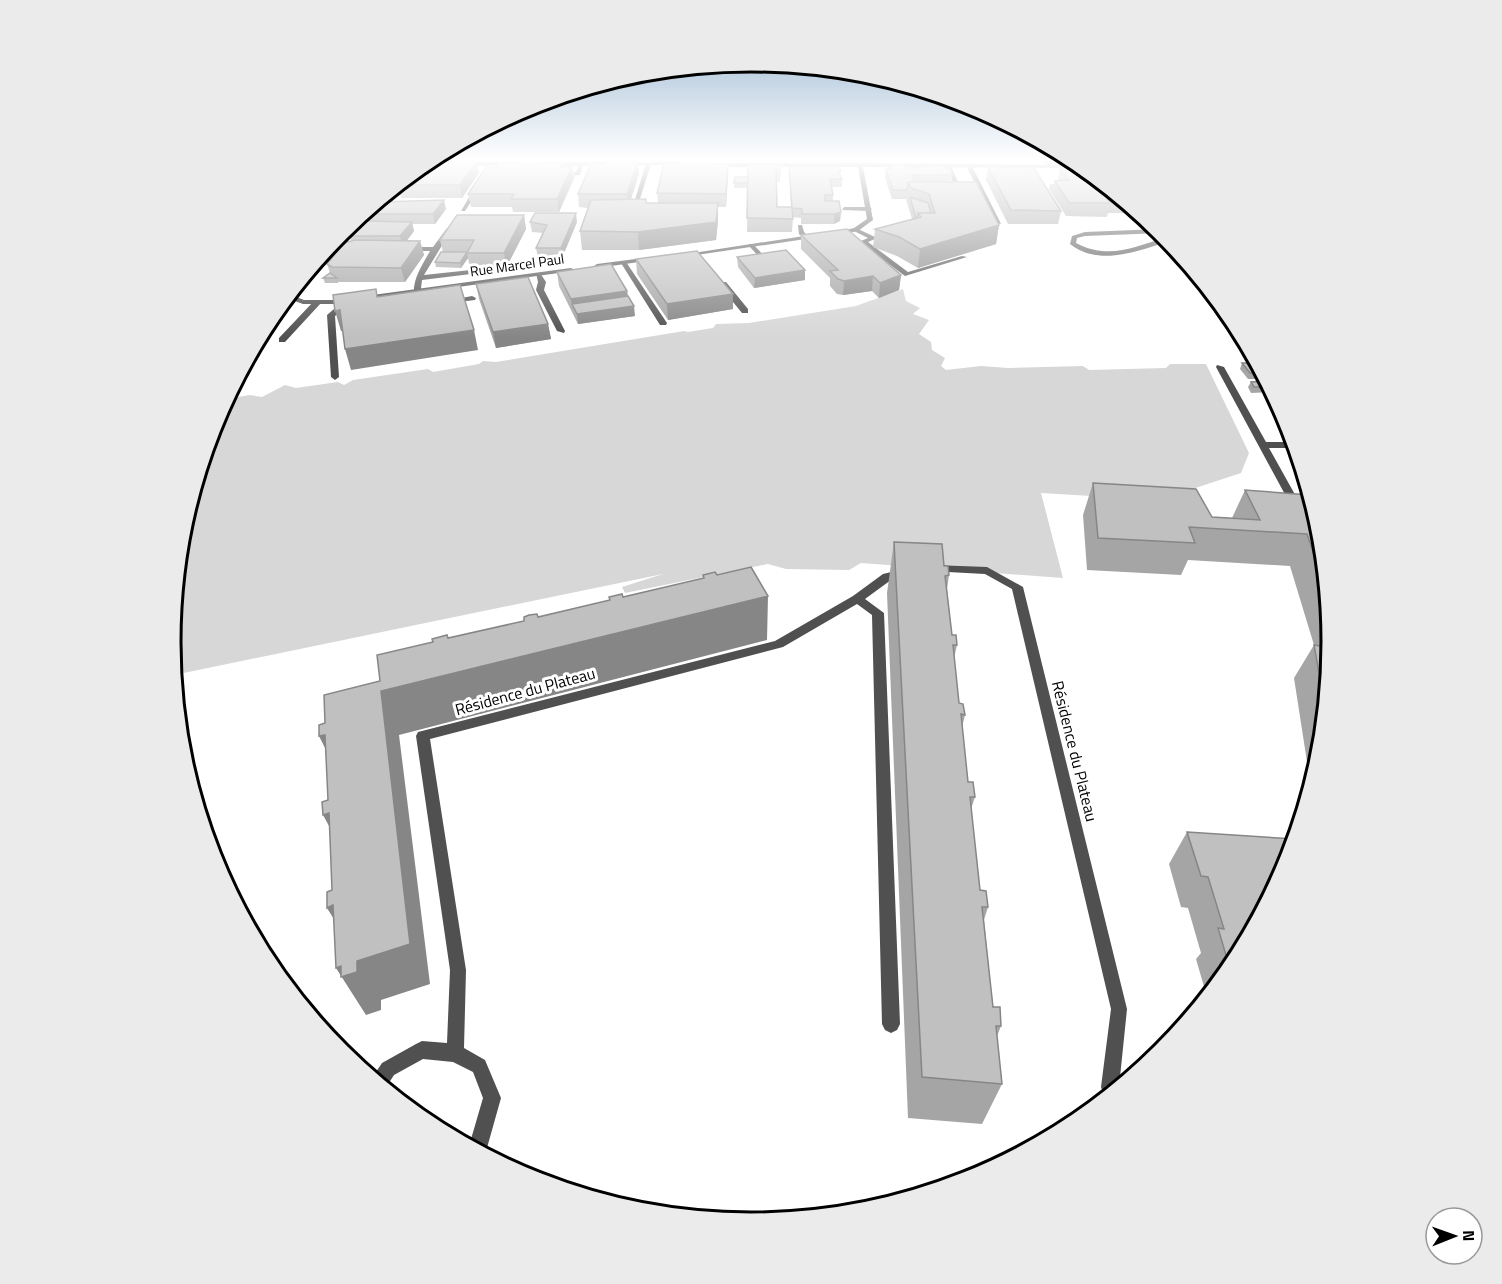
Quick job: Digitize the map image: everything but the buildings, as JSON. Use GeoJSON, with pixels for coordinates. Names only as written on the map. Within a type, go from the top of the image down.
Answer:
{"type":"FeatureCollection","features":[{"type":"Feature","properties":{"kind":"street"},"geometry":{"type":"LineString","coordinates":[[676,255],[856,230],[870,218]]}},
{"type":"Feature","properties":{"kind":"street"},"geometry":{"type":"LineString","coordinates":[[997,218],[999,222]]}},
{"type":"Feature","properties":{"kind":"street"},"geometry":{"type":"LineString","coordinates":[[430,304],[420,305],[416,291],[418,278],[455,221]]}},
{"type":"Feature","properties":{"kind":"street"},"geometry":{"type":"LineString","coordinates":[[801,226],[801,233],[812,243]]}},
{"type":"Feature","properties":{"kind":"street"},"geometry":{"type":"LineString","coordinates":[[856,230],[873,238],[863,242],[907,275],[964,257]]}},
{"type":"Feature","properties":{"kind":"street"},"geometry":{"type":"LineString","coordinates":[[1146,232],[1085,234],[1074,237],[1072,244],[1080,249],[1110,255],[1157,242]]}},
{"type":"Feature","properties":{"kind":"street"},"geometry":{"type":"LineString","coordinates":[[751,245],[764,259]]}},
{"type":"Feature","properties":{"kind":"street"},"geometry":{"type":"LineString","coordinates":[[338,249],[368,249]]}},
{"type":"Feature","properties":{"kind":"street"},"geometry":{"type":"LineString","coordinates":[[336,260],[345,249]]}},
{"type":"Feature","properties":{"kind":"street"},"geometry":{"type":"LineString","coordinates":[[401,249],[435,249]]}},
{"type":"Feature","properties":{"kind":"street"},"geometry":{"type":"LineString","coordinates":[[697,253],[704,261]]}},
{"type":"Feature","properties":{"kind":"street"},"geometry":{"type":"LineString","coordinates":[[592,267],[656,258]]}},
{"type":"Feature","properties":{"kind":"street"},"geometry":{"type":"LineString","coordinates":[[624,262],[663,323]]}},
{"type":"Feature","properties":{"kind":"street","name":"Rue Marcel Paul"},"geometry":{"type":"LineString","coordinates":[[296,299],[317,303],[581,268]]}},
{"type":"Feature","properties":{"kind":"street"},"geometry":{"type":"LineString","coordinates":[[418,278],[471,272]]}},
{"type":"Feature","properties":{"kind":"street"},"geometry":{"type":"LineString","coordinates":[[538,274],[542,282],[540,290],[561,331]]}},
{"type":"Feature","properties":{"kind":"street"},"geometry":{"type":"LineString","coordinates":[[718,278],[745,311]]}},
{"type":"Feature","properties":{"kind":"street"},"geometry":{"type":"LineString","coordinates":[[441,302],[472,298]]}},
{"type":"Feature","properties":{"kind":"street"},"geometry":{"type":"LineString","coordinates":[[407,302],[419,301]]}},
{"type":"Feature","properties":{"kind":"street"},"geometry":{"type":"LineString","coordinates":[[282,340],[317,303]]}},
{"type":"Feature","properties":{"kind":"street"},"geometry":{"type":"LineString","coordinates":[[335,377],[331,315],[337,311],[372,307]]}},
{"type":"Feature","properties":{"kind":"street"},"geometry":{"type":"LineString","coordinates":[[1220,367],[1293,500]]}},
{"type":"Feature","properties":{"kind":"street"},"geometry":{"type":"LineString","coordinates":[[1262,445],[1286,445]]}},
{"type":"Feature","properties":{"kind":"street","name":"Résidence du Plateau"},"geometry":{"type":"LineString","coordinates":[[455,1053],[458,970],[423,736],[779,644],[857,599],[887,577],[918,568],[987,571],[1017,587],[1119,1009],[1110,1084]]}},
{"type":"Feature","properties":{"kind":"street"},"geometry":{"type":"LineString","coordinates":[[857,599],[878,613],[891,1024]]}},
{"type":"Feature","properties":{"kind":"street"},"geometry":{"type":"LineString","coordinates":[[382,1077],[388,1069],[422,1050],[455,1053],[479,1066],[492,1098],[479,1143]]}},
{"type":"Feature","properties":{"kind":"shaded area"},"geometry":{"type":"Polygon","coordinates":[[[903,289],[906,301],[920,308],[913,314],[929,320],[919,334],[931,342],[932,350],[945,358],[941,366],[946,370],[981,366],[1008,368],[1083,366],[1089,370],[1166,368],[1170,364],[1206,364],[1249,453],[1241,473],[1159,500],[1041,493],[1063,578],[861,563],[849,570],[786,569],[768,564],[625,593],[622,587],[663,574],[182,673],[182,605],[192,531],[211,459],[237,397],[250,395],[262,397],[285,385],[296,388],[338,382],[344,385],[353,380],[428,369],[433,372],[479,364],[483,361],[496,362],[713,328],[716,324],[749,323],[856,306],[903,289]]]}}]}
